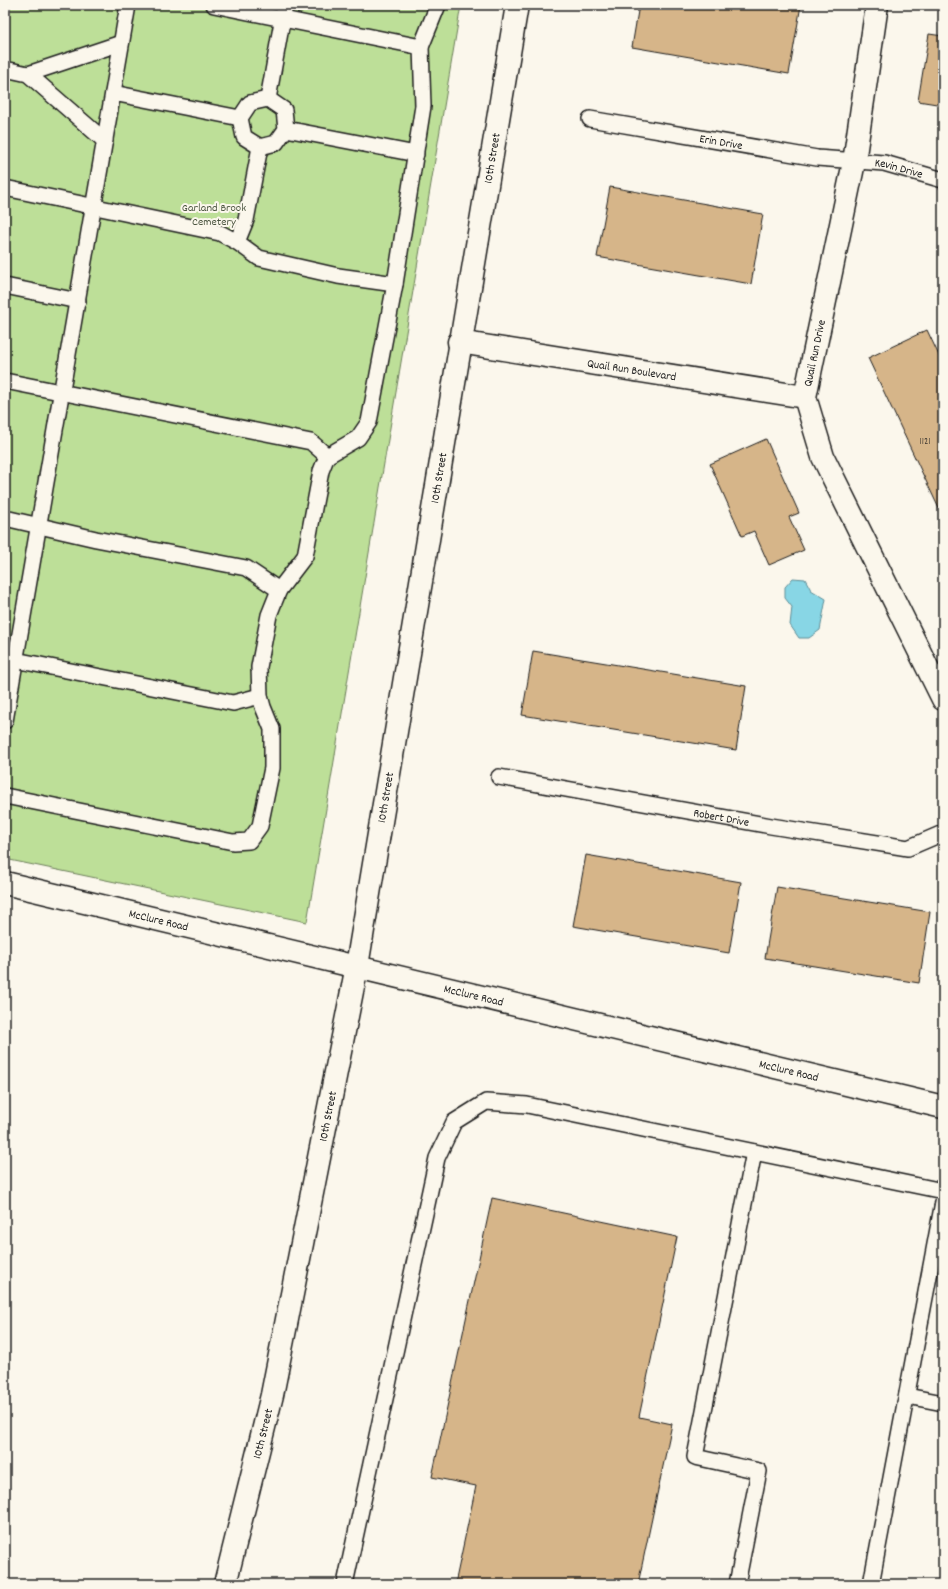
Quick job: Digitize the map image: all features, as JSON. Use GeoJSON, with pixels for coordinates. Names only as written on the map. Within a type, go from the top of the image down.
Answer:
{"type":"FeatureCollection","features":[{"type":"Feature","properties":{"kind":"street","name":"10th Street"},"geometry":{"type":"LineString","coordinates":[[225,1584],[272,1395],[357,966],[459,342],[517,5]]}},
{"type":"Feature","properties":{"kind":"street","name":"Quail Run Drive"},"geometry":{"type":"LineString","coordinates":[[877,5],[854,162],[805,397],[823,458],[943,698]]}},
{"type":"Feature","properties":{"kind":"street","name":"Quail Run Boulevard"},"geometry":{"type":"LineString","coordinates":[[459,342],[805,397]]}},
{"type":"Feature","properties":{"kind":"street","name":"McClure Road"},"geometry":{"type":"LineString","coordinates":[[5,883],[943,1107]]}},
{"type":"Feature","properties":{"kind":"lane"},"geometry":{"type":"LineString","coordinates":[[5,721],[10,659],[40,525],[128,5]]}},
{"type":"Feature","properties":{"kind":"lane"},"geometry":{"type":"LineString","coordinates":[[214,5],[283,12],[421,47]]}},
{"type":"Feature","properties":{"kind":"lane"},"geometry":{"type":"LineString","coordinates":[[5,796],[233,842],[249,841],[260,826],[272,768],[272,729],[260,696],[259,667],[269,615],[279,590],[305,556],[321,471],[327,456],[358,438],[369,422],[395,284],[424,106],[421,47],[438,5]]}},
{"type":"Feature","properties":{"kind":"lane"},"geometry":{"type":"LineString","coordinates":[[268,99],[283,12]]}},
{"type":"Feature","properties":{"kind":"lane"},"geometry":{"type":"LineString","coordinates":[[28,74],[121,43]]}},
{"type":"Feature","properties":{"kind":"lane"},"geometry":{"type":"LineString","coordinates":[[5,69],[28,74],[105,141]]}},
{"type":"Feature","properties":{"kind":"lane"},"geometry":{"type":"LineString","coordinates":[[113,92],[240,118]]}},
{"type":"Feature","properties":{"kind":"lane"},"geometry":{"type":"LineString","coordinates":[[268,99],[284,110],[286,129],[276,143],[260,147],[244,137],[240,118],[250,103],[268,99]]}},
{"type":"Feature","properties":{"kind":"lane","name":"Erin Drive"},"geometry":{"type":"LineString","coordinates":[[590,119],[817,158],[854,162]]}},
{"type":"Feature","properties":{"kind":"lane"},"geometry":{"type":"LineString","coordinates":[[286,129],[416,154]]}},
{"type":"Feature","properties":{"kind":"lane"},"geometry":{"type":"LineString","coordinates":[[237,242],[246,220],[260,147]]}},
{"type":"Feature","properties":{"kind":"lane","name":"Kevin Drive"},"geometry":{"type":"LineString","coordinates":[[854,162],[884,163],[943,180]]}},
{"type":"Feature","properties":{"kind":"lane"},"geometry":{"type":"LineString","coordinates":[[5,188],[220,233],[237,242],[259,258],[338,276],[395,284]]}},
{"type":"Feature","properties":{"kind":"lane"},"geometry":{"type":"LineString","coordinates":[[5,286],[78,301]]}},
{"type":"Feature","properties":{"kind":"lane"},"geometry":{"type":"LineString","coordinates":[[5,381],[311,442],[327,456]]}},
{"type":"Feature","properties":{"kind":"lane"},"geometry":{"type":"LineString","coordinates":[[5,518],[96,539],[246,568],[279,590]]}},
{"type":"Feature","properties":{"kind":"lane"},"geometry":{"type":"LineString","coordinates":[[10,659],[233,703],[260,696]]}},
{"type":"Feature","properties":{"kind":"lane","name":"Robert Drive"},"geometry":{"type":"LineString","coordinates":[[498,777],[771,826],[908,848],[943,833]]}},
{"type":"Feature","properties":{"kind":"lane"},"geometry":{"type":"LineString","coordinates":[[345,1584],[437,1158],[454,1122],[486,1102],[527,1105],[943,1191]]}},
{"type":"Feature","properties":{"kind":"lane"},"geometry":{"type":"LineString","coordinates":[[737,1584],[759,1471],[695,1457],[754,1152]]}},
{"type":"Feature","properties":{"kind":"lane"},"geometry":{"type":"LineString","coordinates":[[871,1584],[906,1396],[941,1221],[943,1202]]}},
{"type":"Feature","properties":{"kind":"lane"},"geometry":{"type":"LineString","coordinates":[[906,1396],[943,1403]]}},
{"type":"Feature","properties":{"kind":"green space","name":"Garland Brook Cemetery"},"geometry":{"type":"Polygon","coordinates":[[[5,5],[461,5],[307,922],[5,859],[5,5]]]}},
{"type":"Feature","properties":{"kind":"water"},"geometry":{"type":"Polygon","coordinates":[[[793,578],[805,579],[811,590],[826,599],[820,630],[809,638],[799,638],[790,625],[792,607],[785,598],[785,587],[793,578]]]}},
{"type":"Feature","properties":{"kind":"building"},"geometry":{"type":"Polygon","coordinates":[[[639,5],[801,5],[789,74],[632,47],[639,5]]]}},
{"type":"Feature","properties":{"kind":"building"},"geometry":{"type":"Polygon","coordinates":[[[929,34],[943,36],[943,105],[918,101],[929,34]]]}},
{"type":"Feature","properties":{"kind":"building"},"geometry":{"type":"Polygon","coordinates":[[[610,187],[763,214],[751,284],[597,257],[610,187]]]}},
{"type":"Feature","properties":{"kind":"building"},"geometry":{"type":"Polygon","coordinates":[[[927,330],[943,364],[943,517],[868,358],[927,330]]]}},
{"type":"Feature","properties":{"kind":"building"},"geometry":{"type":"Polygon","coordinates":[[[766,439],[799,513],[789,517],[804,550],[769,565],[754,531],[742,536],[710,464],[766,439]]]}},
{"type":"Feature","properties":{"kind":"building"},"geometry":{"type":"Polygon","coordinates":[[[533,651],[746,686],[736,750],[522,715],[533,651]]]}},
{"type":"Feature","properties":{"kind":"building"},"geometry":{"type":"Polygon","coordinates":[[[586,855],[741,882],[729,953],[573,926],[586,855]]]}},
{"type":"Feature","properties":{"kind":"building"},"geometry":{"type":"Polygon","coordinates":[[[777,887],[930,912],[919,983],[765,958],[777,887]]]}},
{"type":"Feature","properties":{"kind":"building"},"geometry":{"type":"Polygon","coordinates":[[[492,1198],[677,1237],[639,1417],[672,1424],[638,1584],[455,1584],[476,1486],[432,1477],[492,1198]]]}}]}
